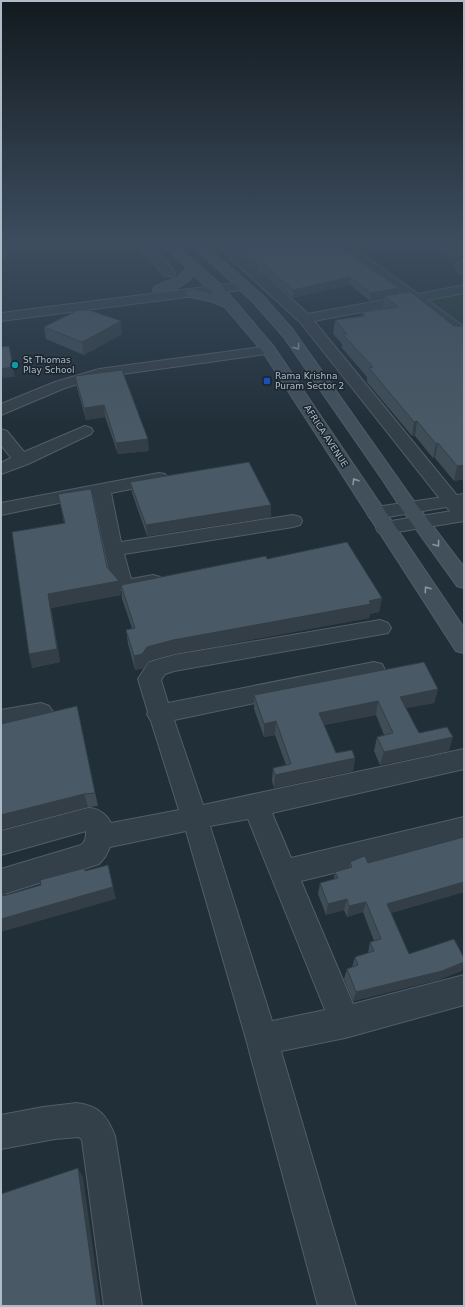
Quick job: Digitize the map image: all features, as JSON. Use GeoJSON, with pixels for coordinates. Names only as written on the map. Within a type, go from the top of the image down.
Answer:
{"type":"FeatureCollection","features":[{"type":"Feature","properties":{"kind":"main road","name":"AFRICA AVENUE"},"geometry":{"type":"LineString","coordinates":[[230,305],[269,350],[464,645]]}},
{"type":"Feature","properties":{"kind":"main road"},"geometry":{"type":"LineString","coordinates":[[263,305],[288,333],[391,479],[420,523],[464,581]]}},
{"type":"Feature","properties":{"kind":"main road"},"geometry":{"type":"LineString","coordinates":[[341,458],[336,465],[338,478],[364,518],[425,609],[432,616],[453,628]]}},
{"type":"Feature","properties":{"kind":"street"},"geometry":{"type":"LineString","coordinates":[[1,309],[34,305]]}},
{"type":"Feature","properties":{"kind":"street"},"geometry":{"type":"LineString","coordinates":[[1,317],[97,305]]}},
{"type":"Feature","properties":{"kind":"street"},"geometry":{"type":"LineString","coordinates":[[291,305],[306,319],[460,508]]}},
{"type":"Feature","properties":{"kind":"street"},"geometry":{"type":"LineString","coordinates":[[306,319],[379,305]]}},
{"type":"Feature","properties":{"kind":"street"},"geometry":{"type":"LineString","coordinates":[[425,305],[464,334]]}},
{"type":"Feature","properties":{"kind":"street"},"geometry":{"type":"LineString","coordinates":[[1,410],[60,385],[100,373],[269,350]]}},
{"type":"Feature","properties":{"kind":"street"},"geometry":{"type":"LineString","coordinates":[[1,469],[85,431]]}},
{"type":"Feature","properties":{"kind":"street"},"geometry":{"type":"LineString","coordinates":[[1,434],[22,460]]}},
{"type":"Feature","properties":{"kind":"street"},"geometry":{"type":"LineString","coordinates":[[1,508],[101,488],[179,475]]}},
{"type":"Feature","properties":{"kind":"street"},"geometry":{"type":"LineString","coordinates":[[101,488],[121,581],[130,586],[168,580]]}},
{"type":"Feature","properties":{"kind":"street"},"geometry":{"type":"LineString","coordinates":[[381,521],[409,507],[460,508]]}},
{"type":"Feature","properties":{"kind":"street"},"geometry":{"type":"LineString","coordinates":[[381,521],[420,523],[460,508]]}},
{"type":"Feature","properties":{"kind":"street"},"geometry":{"type":"LineString","coordinates":[[113,549],[293,521]]}},
{"type":"Feature","properties":{"kind":"street"},"geometry":{"type":"LineString","coordinates":[[337,1306],[262,1039],[195,819],[159,714],[149,679],[157,668],[163,665],[380,628]]}},
{"type":"Feature","properties":{"kind":"street"},"geometry":{"type":"LineString","coordinates":[[159,714],[374,670]]}},
{"type":"Feature","properties":{"kind":"street"},"geometry":{"type":"LineString","coordinates":[[1,719],[41,712]]}},
{"type":"Feature","properties":{"kind":"street"},"geometry":{"type":"LineString","coordinates":[[100,837],[256,806],[464,759]]}},
{"type":"Feature","properties":{"kind":"street"},"geometry":{"type":"LineString","coordinates":[[256,806],[345,1022]]}},
{"type":"Feature","properties":{"kind":"street"},"geometry":{"type":"LineString","coordinates":[[1,843],[88,819],[92,820],[99,826],[100,837],[97,848],[84,857],[1,882]]}},
{"type":"Feature","properties":{"kind":"street"},"geometry":{"type":"LineString","coordinates":[[284,872],[464,829]]}},
{"type":"Feature","properties":{"kind":"street"},"geometry":{"type":"LineString","coordinates":[[262,1039],[345,1022],[464,990]]}},
{"type":"Feature","properties":{"kind":"street"},"geometry":{"type":"LineString","coordinates":[[1,1132],[71,1120],[85,1121],[93,1127],[98,1136],[123,1306]]}},
{"type":"Feature","properties":{"kind":"green space"},"geometry":{"type":"Polygon","coordinates":[[[434,305],[464,305],[464,329],[434,305]]]}},
{"type":"Feature","properties":{"kind":"building"},"geometry":{"type":"Polygon","coordinates":[[[395,305],[427,305],[454,326],[464,326],[464,465],[457,466],[417,421],[414,422],[369,368],[373,367],[343,335],[347,334],[335,320],[365,316],[362,312],[398,307],[395,305]]]}},
{"type":"Feature","properties":{"kind":"building"},"geometry":{"type":"Polygon","coordinates":[[[78,310],[89,310],[121,321],[82,342],[44,327],[78,310]]]}},
{"type":"Feature","properties":{"kind":"building"},"geometry":{"type":"Polygon","coordinates":[[[9,346],[13,367],[1,369],[1,347],[9,346]]]}},
{"type":"Feature","properties":{"kind":"building"},"geometry":{"type":"Polygon","coordinates":[[[122,370],[148,439],[116,443],[104,405],[84,408],[75,376],[122,370]]]}},
{"type":"Feature","properties":{"kind":"building"},"geometry":{"type":"Polygon","coordinates":[[[249,462],[271,505],[146,525],[130,482],[249,462]]]}},
{"type":"Feature","properties":{"kind":"building"},"geometry":{"type":"Polygon","coordinates":[[[91,489],[107,567],[119,581],[48,594],[57,649],[29,654],[12,532],[65,523],[58,494],[91,489]]]}},
{"type":"Feature","properties":{"kind":"building"},"geometry":{"type":"Polygon","coordinates":[[[347,542],[382,598],[369,601],[371,604],[173,640],[147,647],[142,654],[134,656],[126,630],[135,628],[121,585],[266,556],[267,559],[347,542]]]}},
{"type":"Feature","properties":{"kind":"building"},"geometry":{"type":"Polygon","coordinates":[[[424,662],[438,689],[400,697],[419,733],[447,727],[453,737],[384,752],[377,737],[393,733],[378,701],[319,713],[336,753],[352,750],[355,758],[275,775],[273,768],[291,764],[276,721],[264,724],[254,695],[424,662]]]}},
{"type":"Feature","properties":{"kind":"building"},"geometry":{"type":"Polygon","coordinates":[[[77,706],[95,793],[84,794],[1,815],[1,724],[77,706]]]}},
{"type":"Feature","properties":{"kind":"building"},"geometry":{"type":"Polygon","coordinates":[[[464,837],[464,882],[387,904],[409,954],[454,939],[464,958],[464,962],[442,971],[356,992],[347,969],[358,965],[355,957],[374,951],[370,942],[381,939],[366,902],[349,906],[347,899],[328,904],[320,883],[338,878],[335,872],[352,867],[350,862],[365,856],[368,863],[464,837]]]}},
{"type":"Feature","properties":{"kind":"building"},"geometry":{"type":"Polygon","coordinates":[[[108,865],[113,887],[1,919],[1,887],[3,896],[41,885],[40,880],[85,868],[85,871],[108,865]]]}},
{"type":"Feature","properties":{"kind":"building"},"geometry":{"type":"Polygon","coordinates":[[[78,1168],[97,1306],[1,1306],[1,1194],[78,1168]]]}},
{"type":"Feature","properties":{"kind":"place","name":"St Thomas Play School"},"geometry":{"type":"Point","coordinates":[15,365]}},
{"type":"Feature","properties":{"kind":"place","name":"Rama Krishna Puram Sector 2"},"geometry":{"type":"Point","coordinates":[267,381]}}]}
